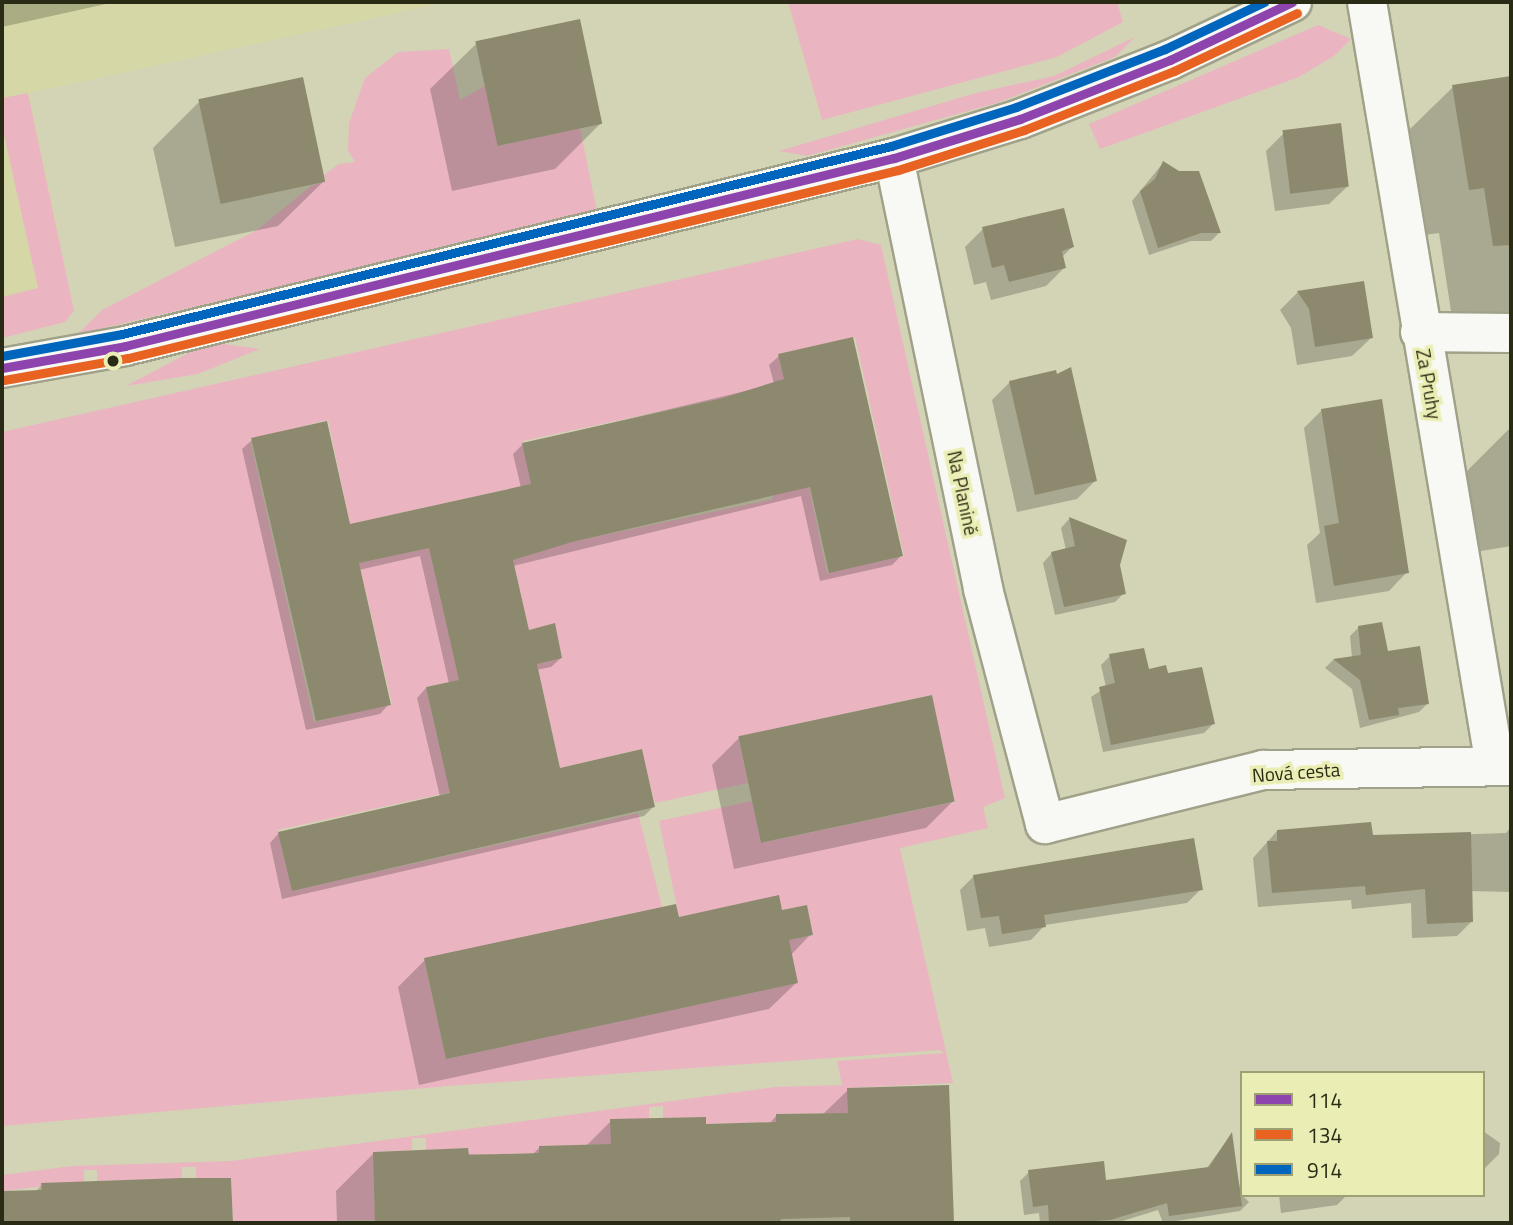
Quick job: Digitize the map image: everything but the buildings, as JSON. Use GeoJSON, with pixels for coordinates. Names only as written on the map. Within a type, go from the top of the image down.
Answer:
{"type":"FeatureCollection","features":[{"type":"Feature","properties":{"kind":"street"},"geometry":{"type":"LineString","coordinates":[[2,368],[125,345],[894,158],[1020,119],[1120,79],[1292,2]]}},
{"type":"Feature","properties":{"kind":"street","name":"Za Pruhy"},"geometry":{"type":"LineString","coordinates":[[1367,2],[1420,332],[1503,766]]}},
{"type":"Feature","properties":{"kind":"street","name":"Na Planině"},"geometry":{"type":"LineString","coordinates":[[894,158],[983,589],[1045,824]]}},
{"type":"Feature","properties":{"kind":"street"},"geometry":{"type":"LineString","coordinates":[[1420,332],[1511,332]]}},
{"type":"Feature","properties":{"kind":"street","name":"Nová cesta"},"geometry":{"type":"LineString","coordinates":[[1045,824],[1263,770],[1503,766]]}},
{"type":"Feature","properties":{"kind":"shaded area"},"geometry":{"type":"Polygon","coordinates":[[[2,2],[448,2],[29,93],[74,311],[2,326],[2,2]]]}},
{"type":"Feature","properties":{"kind":"shaded area"},"geometry":{"type":"Polygon","coordinates":[[[788,2],[1117,2],[1123,22],[1057,57],[822,120],[788,2]]]}},
{"type":"Feature","properties":{"kind":"shaded area"},"geometry":{"type":"Polygon","coordinates":[[[1318,25],[1351,39],[1334,56],[1299,77],[1100,149],[1089,124],[1318,25]]]}},
{"type":"Feature","properties":{"kind":"shaded area"},"geometry":{"type":"Polygon","coordinates":[[[1135,37],[1115,57],[997,103],[807,156],[779,151],[976,93],[1054,76],[1135,37]]]}},
{"type":"Feature","properties":{"kind":"shaded area"},"geometry":{"type":"Polygon","coordinates":[[[449,49],[460,100],[485,86],[498,146],[580,128],[597,212],[78,334],[102,310],[257,230],[311,186],[326,181],[324,175],[339,164],[355,162],[348,151],[349,123],[365,78],[398,52],[449,49]]]}},
{"type":"Feature","properties":{"kind":"shaded area"},"geometry":{"type":"Polygon","coordinates":[[[28,93],[74,311],[65,322],[2,338],[2,297],[38,288],[2,126],[2,98],[28,93]]]}},
{"type":"Feature","properties":{"kind":"shaded area"},"geometry":{"type":"Polygon","coordinates":[[[858,239],[881,245],[1005,798],[983,807],[988,828],[900,848],[953,1083],[848,1088],[848,1113],[776,1114],[776,1122],[706,1124],[705,1117],[663,1118],[663,1106],[649,1107],[649,1118],[611,1144],[539,1146],[539,1153],[469,1155],[468,1148],[426,1150],[426,1138],[412,1138],[412,1150],[373,1152],[375,1220],[233,1223],[231,1178],[196,1178],[196,1167],[182,1167],[182,1179],[97,1181],[97,1170],[84,1170],[84,1182],[2,1191],[2,1175],[72,1166],[231,1161],[775,1087],[842,1085],[837,1061],[944,1053],[939,1050],[449,1086],[2,1126],[2,432],[858,239]],[[855,337],[778,354],[795,424],[746,393],[523,441],[531,484],[350,524],[328,420],[250,439],[314,722],[392,704],[359,563],[429,548],[459,680],[426,687],[442,759],[487,784],[278,830],[292,891],[638,813],[662,907],[424,959],[446,1059],[797,983],[789,940],[813,935],[807,905],[782,910],[778,896],[679,917],[659,821],[752,801],[761,843],[955,802],[931,695],[738,737],[748,783],[655,803],[641,749],[560,768],[537,664],[562,658],[555,624],[529,630],[506,529],[548,547],[773,499],[767,471],[804,463],[827,573],[904,556],[855,337]]]}},
{"type":"Feature","properties":{"kind":"shaded area"},"geometry":{"type":"Polygon","coordinates":[[[209,342],[260,349],[198,374],[126,386],[209,342]]]}},
{"type":"Feature","properties":{"kind":"transit line","name":"914"},"geometry":{"type":"LineString","coordinates":[[2,356],[122,334],[891,146],[1016,107],[1165,49],[1264,2]]}},
{"type":"Feature","properties":{"kind":"transit line","name":"114"},"geometry":{"type":"LineString","coordinates":[[2,368],[125,346],[894,158],[1020,119],[1170,60],[1292,2]]}},
{"type":"Feature","properties":{"kind":"transit line","name":"134"},"geometry":{"type":"LineString","coordinates":[[4,380],[128,358],[898,170],[1024,130],[1174,71],[1297,13]]}}]}
